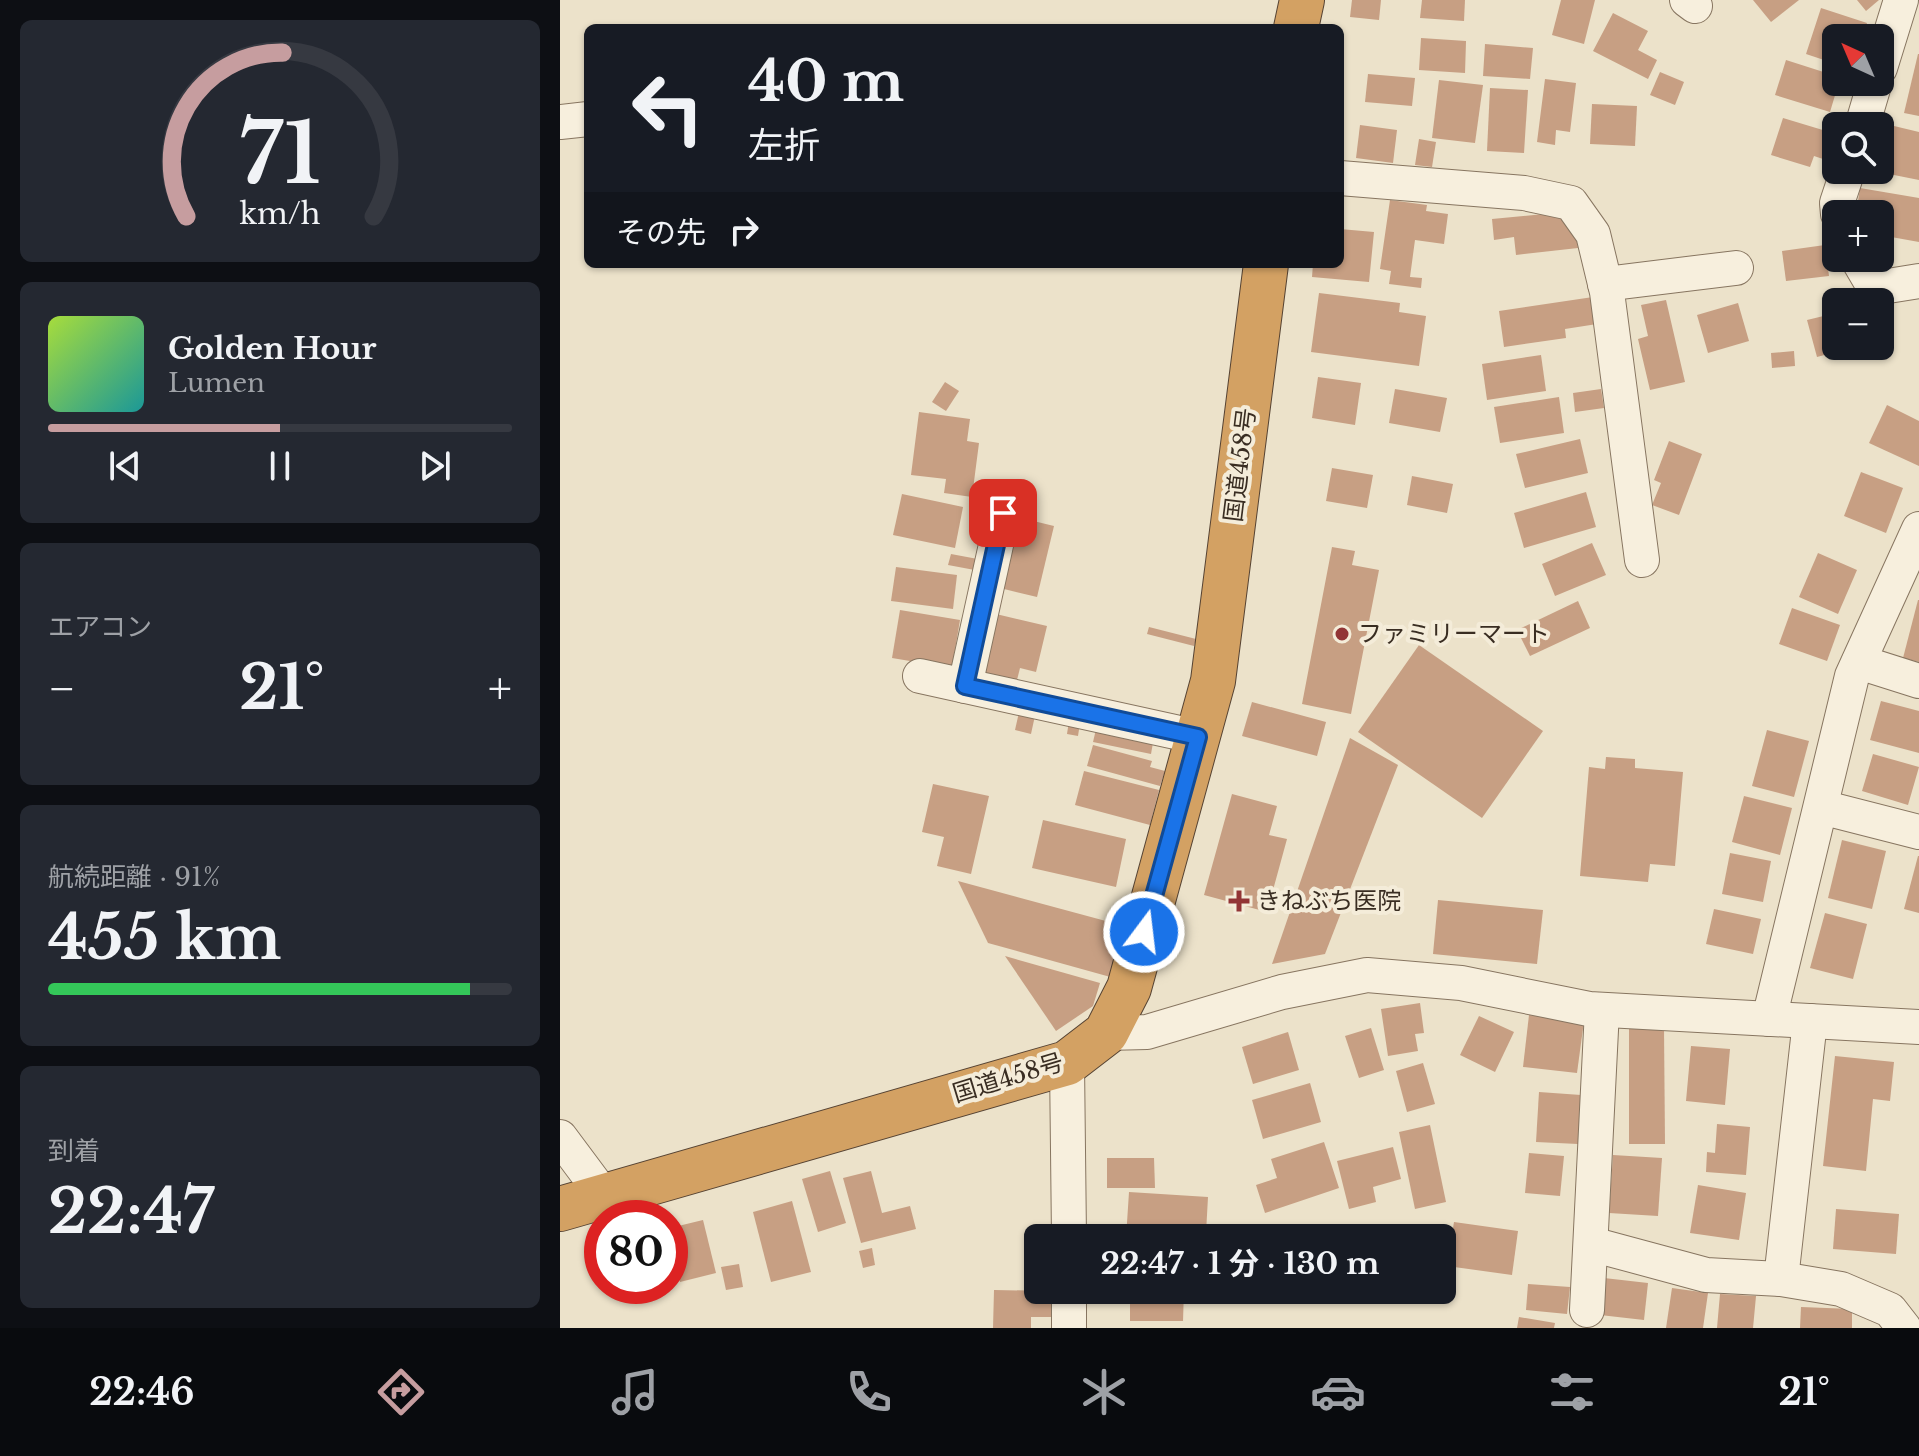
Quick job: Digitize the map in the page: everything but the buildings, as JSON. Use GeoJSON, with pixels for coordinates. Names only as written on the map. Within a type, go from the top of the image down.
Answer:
{"type":"FeatureCollection","features":[{"type":"Feature","properties":{"kind":"highway"},"geometry":{"type":"LineString","coordinates":[[1297,24],[1302,0]]}},
{"type":"Feature","properties":{"kind":"highway","name":"国道458号"},"geometry":{"type":"LineString","coordinates":[[560,1209],[1067,1063],[1106,1033],[1129,988],[1213,681],[1265,268]]}},
{"type":"Feature","properties":{"kind":"street"},"geometry":{"type":"LineString","coordinates":[[1894,24],[1901,0]]}},
{"type":"Feature","properties":{"kind":"street"},"geometry":{"type":"LineString","coordinates":[[560,122],[584,119]]}},
{"type":"Feature","properties":{"kind":"street"},"geometry":{"type":"LineString","coordinates":[[1344,178],[1524,193],[1571,203],[1593,234],[1605,284],[1642,560]]}},
{"type":"Feature","properties":{"kind":"street"},"geometry":{"type":"LineString","coordinates":[[1605,284],[1736,268]]}},
{"type":"Feature","properties":{"kind":"street"},"geometry":{"type":"LineString","coordinates":[[1865,272],[1871,282],[1888,286],[1919,281]]}},
{"type":"Feature","properties":{"kind":"street"},"geometry":{"type":"LineString","coordinates":[[965,686],[1003,513]]}},
{"type":"Feature","properties":{"kind":"street"},"geometry":{"type":"LineString","coordinates":[[1769,1019],[1852,676],[1919,529]]}},
{"type":"Feature","properties":{"kind":"street"},"geometry":{"type":"LineString","coordinates":[[1859,662],[1919,681]]}},
{"type":"Feature","properties":{"kind":"street"},"geometry":{"type":"LineString","coordinates":[[920,676],[1198,737]]}},
{"type":"Feature","properties":{"kind":"street"},"geometry":{"type":"LineString","coordinates":[[1821,807],[1919,832]]}},
{"type":"Feature","properties":{"kind":"street"},"geometry":{"type":"LineString","coordinates":[[1106,1033],[1147,1032],[1282,992],[1367,975],[1461,983],[1602,1010],[1919,1027]]}},
{"type":"Feature","properties":{"kind":"street"},"geometry":{"type":"LineString","coordinates":[[1587,1310],[1602,1010]]}},
{"type":"Feature","properties":{"kind":"street"},"geometry":{"type":"LineString","coordinates":[[1781,1279],[1810,1021]]}},
{"type":"Feature","properties":{"kind":"street"},"geometry":{"type":"LineString","coordinates":[[1067,1063],[1069,1224]]}},
{"type":"Feature","properties":{"kind":"street"},"geometry":{"type":"LineString","coordinates":[[560,1137],[604,1196]]}},
{"type":"Feature","properties":{"kind":"street"},"geometry":{"type":"LineString","coordinates":[[1591,1244],[1706,1275],[1781,1279],[1841,1289],[1890,1310],[1904,1328]]}},
{"type":"Feature","properties":{"kind":"street"},"geometry":{"type":"LineString","coordinates":[[1069,1304],[1069,1328]]}},
{"type":"Feature","properties":{"kind":"place","name":"ファミリーマート"},"geometry":{"type":"Point","coordinates":[1342,634]}},
{"type":"Feature","properties":{"kind":"place","name":"きねぶち医院"},"geometry":{"type":"Point","coordinates":[1239,901]}},
{"type":"Feature","properties":{"kind":"route"},"geometry":{"type":"LineString","coordinates":[[1003,513],[965,686],[1198,737],[1144,932]]}}]}
